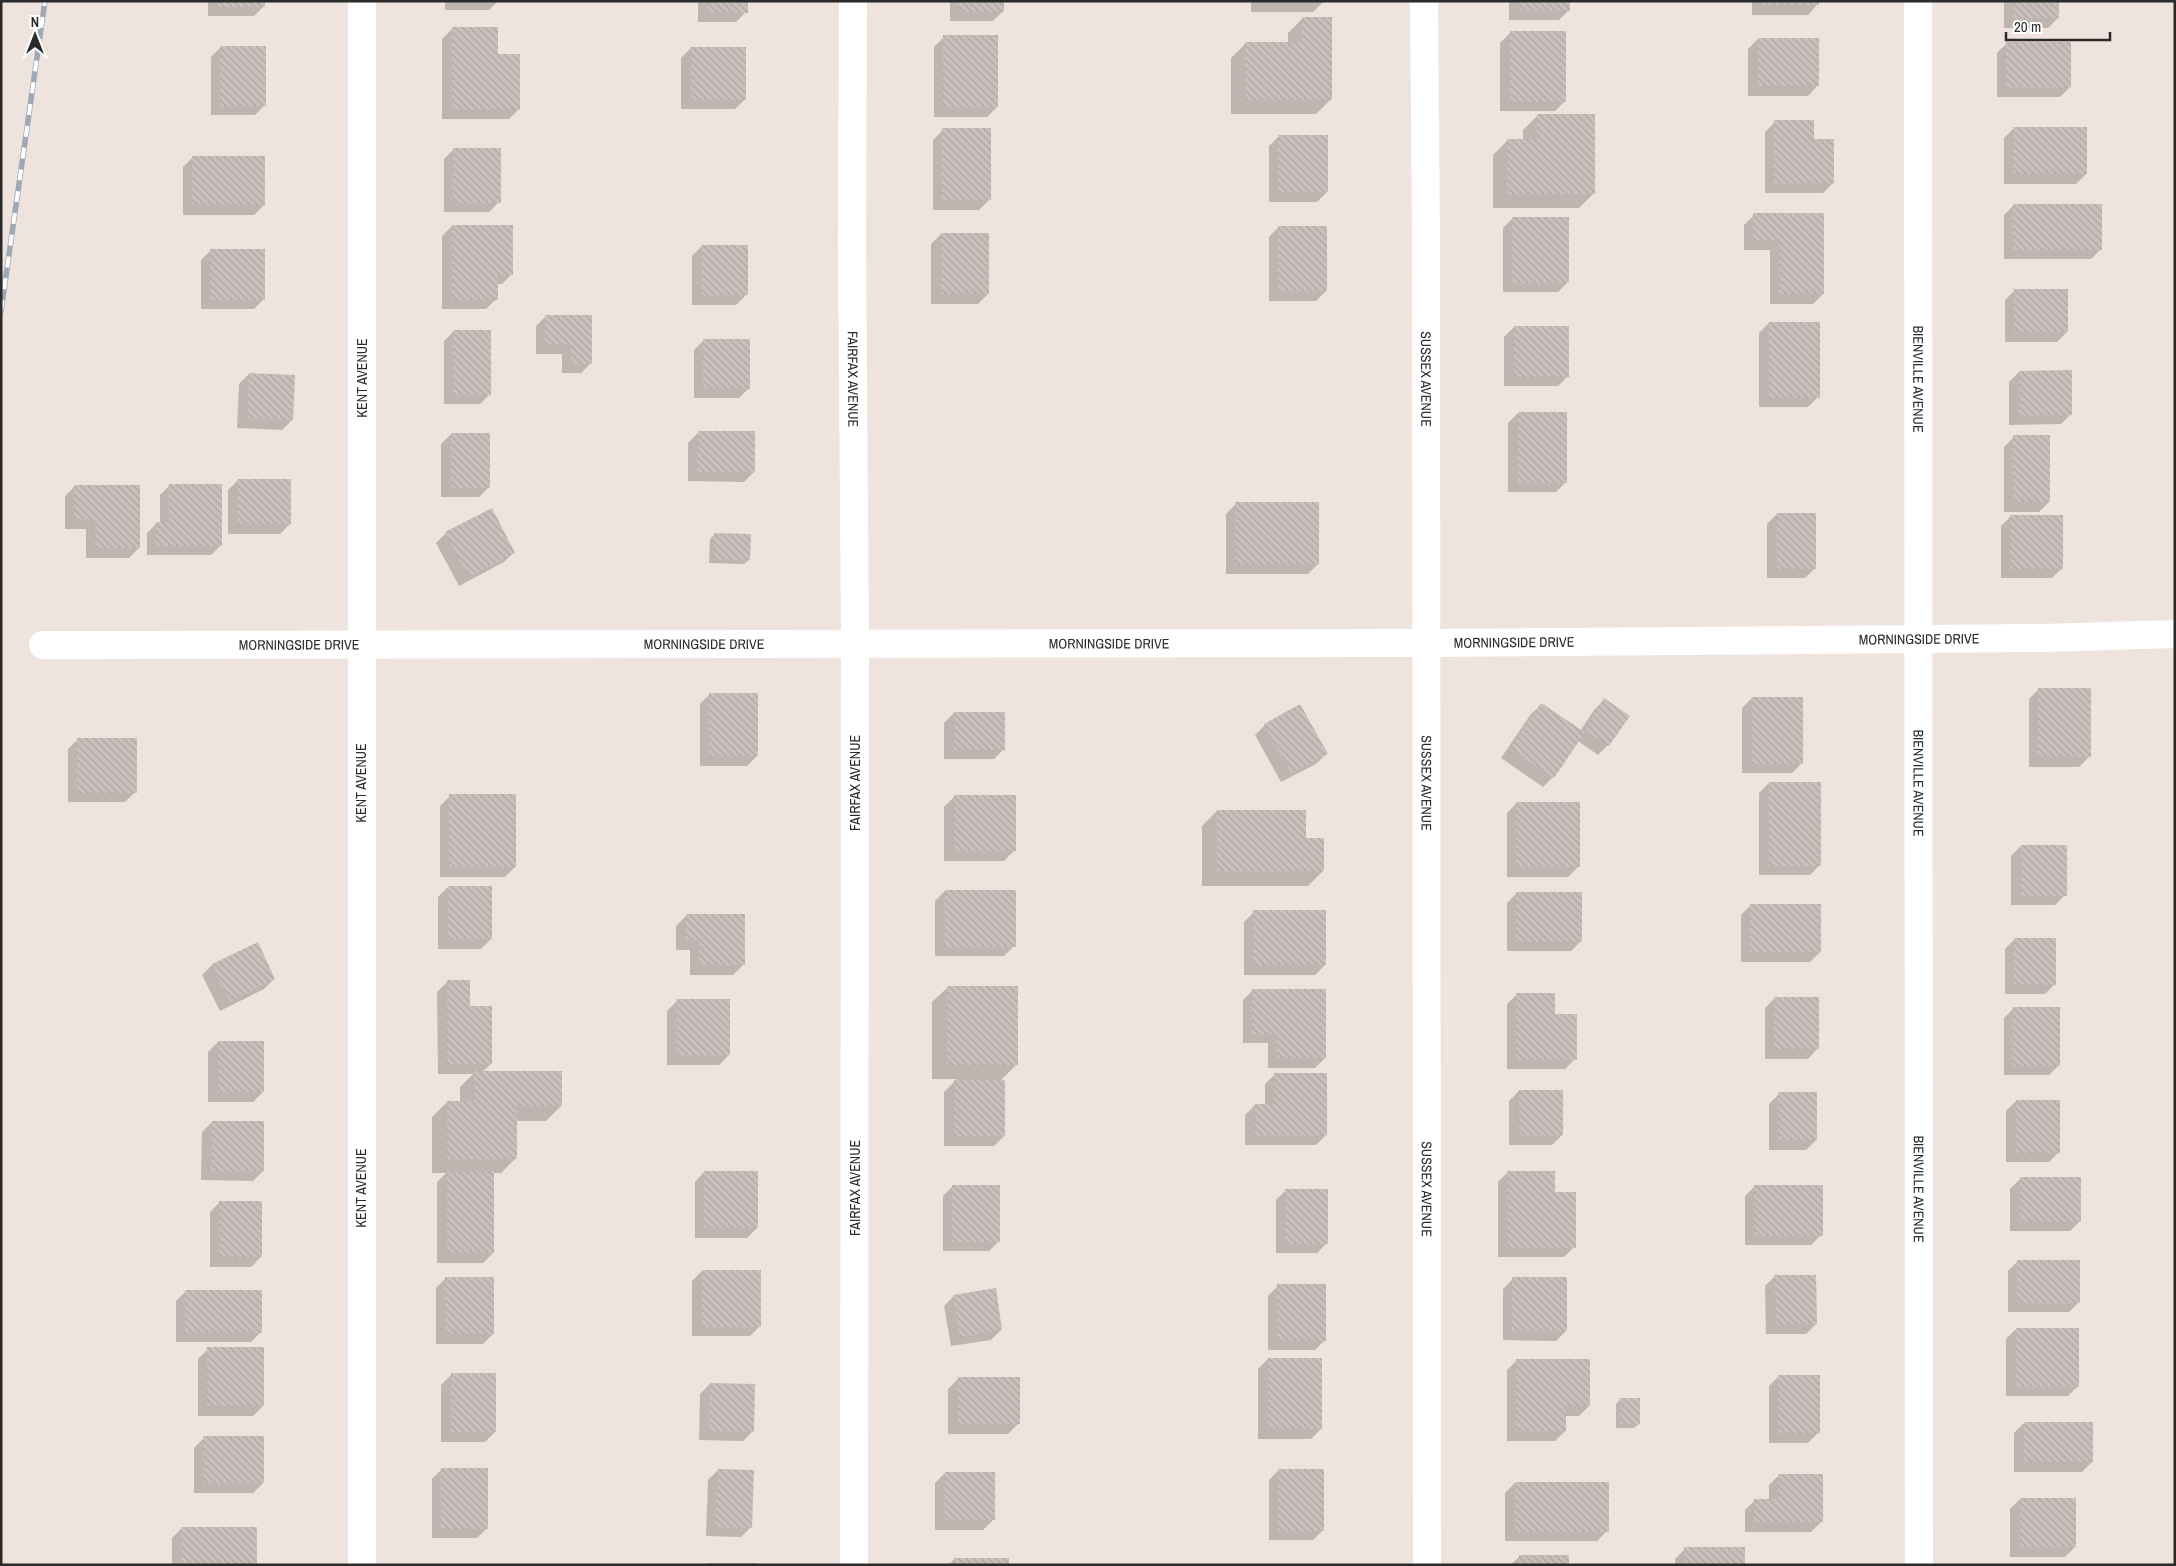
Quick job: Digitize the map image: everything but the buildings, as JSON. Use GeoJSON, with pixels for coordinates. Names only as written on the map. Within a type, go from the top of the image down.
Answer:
{"type":"FeatureCollection","features":[{"type":"Feature","properties":{"kind":"street","name":"KENT AVENUE"},"geometry":{"type":"LineString","coordinates":[[362,1],[360,644],[362,1565]]}},
{"type":"Feature","properties":{"kind":"street","name":"FAIRFAX AVENUE"},"geometry":{"type":"LineString","coordinates":[[853,1],[852,252],[855,643],[854,1565]]}},
{"type":"Feature","properties":{"kind":"street","name":"SUSSEX AVENUE"},"geometry":{"type":"LineString","coordinates":[[1424,1],[1426,237],[1427,1565]]}},
{"type":"Feature","properties":{"kind":"street","name":"BIENVILLE AVENUE"},"geometry":{"type":"LineString","coordinates":[[1918,1],[1919,1565]]}},
{"type":"Feature","properties":{"kind":"street","name":"MORNINGSIDE DRIVE"},"geometry":{"type":"LineString","coordinates":[[44,645],[1425,643],[2043,638],[2175,634]]}},
{"type":"Feature","properties":{"kind":"railway"},"geometry":{"type":"LineString","coordinates":[[1,311],[45,1]]}}]}
